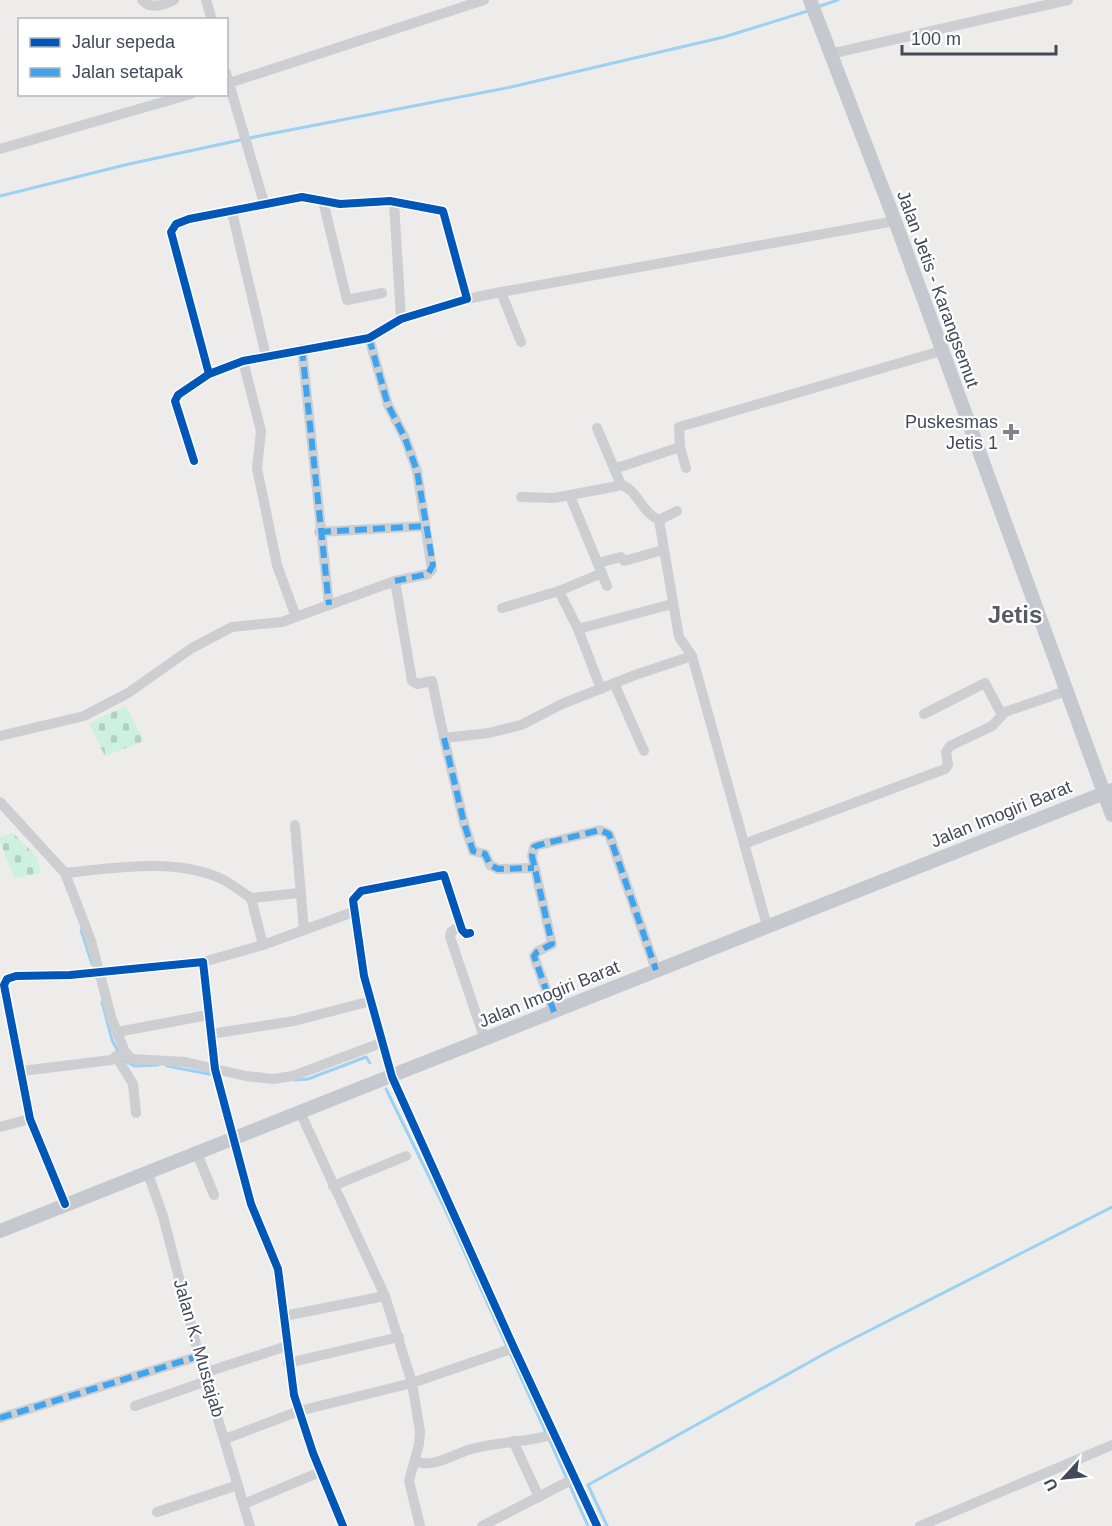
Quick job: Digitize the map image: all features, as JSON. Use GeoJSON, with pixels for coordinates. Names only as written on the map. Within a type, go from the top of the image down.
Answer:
{"type":"FeatureCollection","features":[{"type":"Feature","properties":{"kind":"main road","name":"Jalan Jetis - Karangsemut"},"geometry":{"type":"LineString","coordinates":[[812,6],[895,221],[1066,691],[1108,792],[1112,815]]}},
{"type":"Feature","properties":{"kind":"main road","name":"Jalan Imogiri Barat"},"geometry":{"type":"LineString","coordinates":[[0,1231],[196,1151],[233,1139],[392,1077],[1108,792]]}},
{"type":"Feature","properties":{"kind":"street"},"geometry":{"type":"LineString","coordinates":[[142,0],[145,4],[156,6],[174,0]]}},
{"type":"Feature","properties":{"kind":"street"},"geometry":{"type":"LineString","coordinates":[[206,0],[211,18]]}},
{"type":"Feature","properties":{"kind":"street"},"geometry":{"type":"LineString","coordinates":[[264,203],[228,80],[484,0]]}},
{"type":"Feature","properties":{"kind":"street"},"geometry":{"type":"LineString","coordinates":[[830,54],[1068,0]]}},
{"type":"Feature","properties":{"kind":"street"},"geometry":{"type":"LineString","coordinates":[[0,149],[184,96]]}},
{"type":"Feature","properties":{"kind":"street"},"geometry":{"type":"LineString","coordinates":[[209,374],[171,232],[176,224],[189,219],[302,197],[340,204],[394,202],[443,211],[467,299]]}},
{"type":"Feature","properties":{"kind":"street"},"geometry":{"type":"LineString","coordinates":[[323,201],[346,300],[382,293]]}},
{"type":"Feature","properties":{"kind":"street"},"geometry":{"type":"LineString","coordinates":[[394,202],[401,319]]}},
{"type":"Feature","properties":{"kind":"street"},"geometry":{"type":"LineString","coordinates":[[232,212],[266,356]]}},
{"type":"Feature","properties":{"kind":"street"},"geometry":{"type":"LineString","coordinates":[[194,461],[175,401],[178,395],[209,374],[243,361],[369,338],[401,319],[467,299],[895,221]]}},
{"type":"Feature","properties":{"kind":"street"},"geometry":{"type":"LineString","coordinates":[[501,292],[521,342]]}},
{"type":"Feature","properties":{"kind":"street"},"geometry":{"type":"LineString","coordinates":[[0,736],[84,716],[128,693],[154,672],[232,627],[276,623],[396,581],[428,574],[432,570],[417,471],[405,438],[388,405],[369,338]]}},
{"type":"Feature","properties":{"kind":"street"},"geometry":{"type":"LineString","coordinates":[[302,349],[319,532],[329,605]]}},
{"type":"Feature","properties":{"kind":"street"},"geometry":{"type":"LineString","coordinates":[[686,468],[677,432],[681,426],[941,351]]}},
{"type":"Feature","properties":{"kind":"street"},"geometry":{"type":"LineString","coordinates":[[243,361],[261,430],[261,445],[257,456],[277,565],[296,617]]}},
{"type":"Feature","properties":{"kind":"street"},"geometry":{"type":"LineString","coordinates":[[597,428],[620,484],[630,488],[649,514],[659,520]]}},
{"type":"Feature","properties":{"kind":"street"},"geometry":{"type":"LineString","coordinates":[[614,470],[680,447]]}},
{"type":"Feature","properties":{"kind":"street"},"geometry":{"type":"LineString","coordinates":[[521,498],[570,496],[616,487],[620,484]]}},
{"type":"Feature","properties":{"kind":"street"},"geometry":{"type":"LineString","coordinates":[[570,496],[607,586]]}},
{"type":"Feature","properties":{"kind":"street"},"geometry":{"type":"LineString","coordinates":[[659,520],[677,511]]}},
{"type":"Feature","properties":{"kind":"street"},"geometry":{"type":"LineString","coordinates":[[659,520],[672,604],[680,637],[692,656],[767,926]]}},
{"type":"Feature","properties":{"kind":"street"},"geometry":{"type":"LineString","coordinates":[[319,532],[425,526]]}},
{"type":"Feature","properties":{"kind":"street"},"geometry":{"type":"LineString","coordinates":[[502,608],[559,591],[600,568],[623,559],[663,550]]}},
{"type":"Feature","properties":{"kind":"street"},"geometry":{"type":"LineString","coordinates":[[396,581],[412,681],[417,684],[432,681],[464,823],[473,851],[485,854],[490,864],[498,869],[534,868]]}},
{"type":"Feature","properties":{"kind":"street"},"geometry":{"type":"LineString","coordinates":[[559,591],[578,629],[601,688]]}},
{"type":"Feature","properties":{"kind":"street"},"geometry":{"type":"LineString","coordinates":[[578,629],[672,604]]}},
{"type":"Feature","properties":{"kind":"street"},"geometry":{"type":"LineString","coordinates":[[444,738],[489,733],[521,725],[601,688],[692,656]]}},
{"type":"Feature","properties":{"kind":"street"},"geometry":{"type":"LineString","coordinates":[[614,683],[644,751]]}},
{"type":"Feature","properties":{"kind":"street"},"geometry":{"type":"LineString","coordinates":[[924,714],[985,683],[1002,715]]}},
{"type":"Feature","properties":{"kind":"street"},"geometry":{"type":"LineString","coordinates":[[744,844],[945,770],[948,765],[946,748],[992,726],[1002,715],[1066,691]]}},
{"type":"Feature","properties":{"kind":"street"},"geometry":{"type":"LineString","coordinates":[[0,802],[64,873],[99,971],[117,1032],[121,1055],[133,1084],[136,1113]]}},
{"type":"Feature","properties":{"kind":"street"},"geometry":{"type":"LineString","coordinates":[[295,825],[299,893],[304,930]]}},
{"type":"Feature","properties":{"kind":"street"},"geometry":{"type":"LineString","coordinates":[[554,1012],[534,956],[537,952],[550,946],[552,942],[534,868],[532,856],[534,847],[580,834],[606,831],[656,970]]}},
{"type":"Feature","properties":{"kind":"street"},"geometry":{"type":"LineString","coordinates":[[64,873],[152,865],[198,872],[224,879],[251,898],[263,945]]}},
{"type":"Feature","properties":{"kind":"street"},"geometry":{"type":"LineString","coordinates":[[470,933],[463,933],[444,875],[361,891],[353,900],[353,912],[370,1001],[392,1077],[569,1481],[597,1526]]}},
{"type":"Feature","properties":{"kind":"street"},"geometry":{"type":"LineString","coordinates":[[251,898],[299,893]]}},
{"type":"Feature","properties":{"kind":"street"},"geometry":{"type":"LineString","coordinates":[[65,1204],[30,1119],[4,991],[7,978],[203,962],[263,945],[353,912]]}},
{"type":"Feature","properties":{"kind":"street"},"geometry":{"type":"LineString","coordinates":[[460,926],[451,932],[450,937],[485,1040]]}},
{"type":"Feature","properties":{"kind":"street"},"geometry":{"type":"LineString","coordinates":[[203,962],[216,1074],[251,1203],[278,1269],[288,1363],[299,1411],[320,1472],[343,1526]]}},
{"type":"Feature","properties":{"kind":"street"},"geometry":{"type":"LineString","coordinates":[[211,1034],[294,1021],[370,1001]]}},
{"type":"Feature","properties":{"kind":"street"},"geometry":{"type":"LineString","coordinates":[[117,1032],[208,1015]]}},
{"type":"Feature","properties":{"kind":"street"},"geometry":{"type":"LineString","coordinates":[[22,1071],[111,1060],[121,1055],[140,1061],[185,1062],[216,1074],[282,1078],[381,1042]]}},
{"type":"Feature","properties":{"kind":"street"},"geometry":{"type":"LineString","coordinates":[[300,1112],[385,1296],[399,1337],[420,1419],[416,1461],[410,1471],[409,1481],[420,1526]]}},
{"type":"Feature","properties":{"kind":"street"},"geometry":{"type":"LineString","coordinates":[[0,1127],[30,1119]]}},
{"type":"Feature","properties":{"kind":"street"},"geometry":{"type":"LineString","coordinates":[[196,1151],[214,1195]]}},
{"type":"Feature","properties":{"kind":"street"},"geometry":{"type":"LineString","coordinates":[[333,1186],[406,1156]]}},
{"type":"Feature","properties":{"kind":"street","name":"Jalan K. Mustajab"},"geometry":{"type":"LineString","coordinates":[[147,1171],[163,1216],[199,1356],[250,1526]]}},
{"type":"Feature","properties":{"kind":"street"},"geometry":{"type":"LineString","coordinates":[[284,1316],[385,1296]]}},
{"type":"Feature","properties":{"kind":"street"},"geometry":{"type":"LineString","coordinates":[[288,1363],[399,1337]]}},
{"type":"Feature","properties":{"kind":"street"},"geometry":{"type":"LineString","coordinates":[[135,1406],[287,1346]]}},
{"type":"Feature","properties":{"kind":"street"},"geometry":{"type":"LineString","coordinates":[[225,1439],[299,1411],[412,1383],[512,1349]]}},
{"type":"Feature","properties":{"kind":"street"},"geometry":{"type":"LineString","coordinates":[[0,1418],[199,1356]]}},
{"type":"Feature","properties":{"kind":"street"},"geometry":{"type":"LineString","coordinates":[[416,1461],[427,1464],[471,1449],[549,1436]]}},
{"type":"Feature","properties":{"kind":"street"},"geometry":{"type":"LineString","coordinates":[[513,1441],[539,1497]]}},
{"type":"Feature","properties":{"kind":"street"},"geometry":{"type":"LineString","coordinates":[[920,1526],[1112,1445]]}},
{"type":"Feature","properties":{"kind":"street"},"geometry":{"type":"LineString","coordinates":[[244,1504],[320,1472]]}},
{"type":"Feature","properties":{"kind":"street"},"geometry":{"type":"LineString","coordinates":[[482,1526],[569,1481]]}},
{"type":"Feature","properties":{"kind":"street"},"geometry":{"type":"LineString","coordinates":[[157,1512],[238,1485]]}},
{"type":"Feature","properties":{"kind":"green space"},"geometry":{"type":"Polygon","coordinates":[[[126,706],[144,741],[105,756],[89,723],[126,706]]]}},
{"type":"Feature","properties":{"kind":"green space"},"geometry":{"type":"Polygon","coordinates":[[[13,833],[37,857],[41,873],[14,878],[0,841],[0,837],[13,833]]]}},
{"type":"Feature","properties":{"kind":"waterway"},"geometry":{"type":"LineString","coordinates":[[817,7],[838,0]]}},
{"type":"Feature","properties":{"kind":"waterway"},"geometry":{"type":"LineString","coordinates":[[0,196],[129,164],[259,136],[511,87],[724,37],[811,10]]}},
{"type":"Feature","properties":{"kind":"waterway"},"geometry":{"type":"LineString","coordinates":[[81,930],[92,964]]}},
{"type":"Feature","properties":{"kind":"waterway"},"geometry":{"type":"LineString","coordinates":[[102,1002],[112,1040],[120,1055]]}},
{"type":"Feature","properties":{"kind":"waterway"},"geometry":{"type":"LineString","coordinates":[[295,1080],[308,1079],[366,1057],[370,1063]]}},
{"type":"Feature","properties":{"kind":"waterway"},"geometry":{"type":"LineString","coordinates":[[124,1060],[134,1066],[158,1065]]}},
{"type":"Feature","properties":{"kind":"waterway"},"geometry":{"type":"LineString","coordinates":[[167,1066],[214,1075]]}},
{"type":"Feature","properties":{"kind":"waterway"},"geometry":{"type":"LineString","coordinates":[[386,1089],[445,1209],[546,1433]]}},
{"type":"Feature","properties":{"kind":"waterway"},"geometry":{"type":"LineString","coordinates":[[607,1526],[588,1485],[833,1349],[1112,1207]]}},
{"type":"Feature","properties":{"kind":"waterway"},"geometry":{"type":"LineString","coordinates":[[549,1439],[588,1526]]}},
{"type":"Feature","properties":{"kind":"marked path"},"geometry":{"type":"LineString","coordinates":[[369,338],[388,405],[405,438],[417,471],[433,565],[428,574],[395,581]]}},
{"type":"Feature","properties":{"kind":"marked path"},"geometry":{"type":"LineString","coordinates":[[302,349],[329,605]]}},
{"type":"Feature","properties":{"kind":"marked path"},"geometry":{"type":"LineString","coordinates":[[319,532],[425,526]]}},
{"type":"Feature","properties":{"kind":"marked path"},"geometry":{"type":"LineString","coordinates":[[444,738],[473,851],[485,854],[490,865],[498,869],[534,868]]}},
{"type":"Feature","properties":{"kind":"marked path"},"geometry":{"type":"LineString","coordinates":[[554,1012],[534,956],[552,944],[532,856],[534,847],[600,830],[609,834],[656,970]]}},
{"type":"Feature","properties":{"kind":"marked path"},"geometry":{"type":"LineString","coordinates":[[0,1418],[199,1356]]}},
{"type":"Feature","properties":{"kind":"cycle path"},"geometry":{"type":"LineString","coordinates":[[194,461],[175,401],[178,395],[209,374],[243,361],[369,338],[401,319],[467,299],[443,211],[390,201],[340,204],[302,197],[189,219],[176,224],[171,232],[209,374]]}},
{"type":"Feature","properties":{"kind":"cycle path"},"geometry":{"type":"LineString","coordinates":[[470,933],[466,934],[462,930],[444,875],[361,891],[353,900],[364,976],[392,1077],[597,1526]]}},
{"type":"Feature","properties":{"kind":"cycle path"},"geometry":{"type":"LineString","coordinates":[[65,1204],[30,1119],[4,985],[7,979],[16,976],[70,975],[203,962],[215,1069],[251,1204],[278,1269],[294,1395],[313,1453],[343,1526]]}},
{"type":"Feature","properties":{"kind":"place","name":"Puskesmas Jetis 1"},"geometry":{"type":"Point","coordinates":[1011,432]}},
{"type":"Feature","properties":{"kind":"district","name":"Jetis"},"geometry":{"type":"Point","coordinates":[1015,615]}}]}
